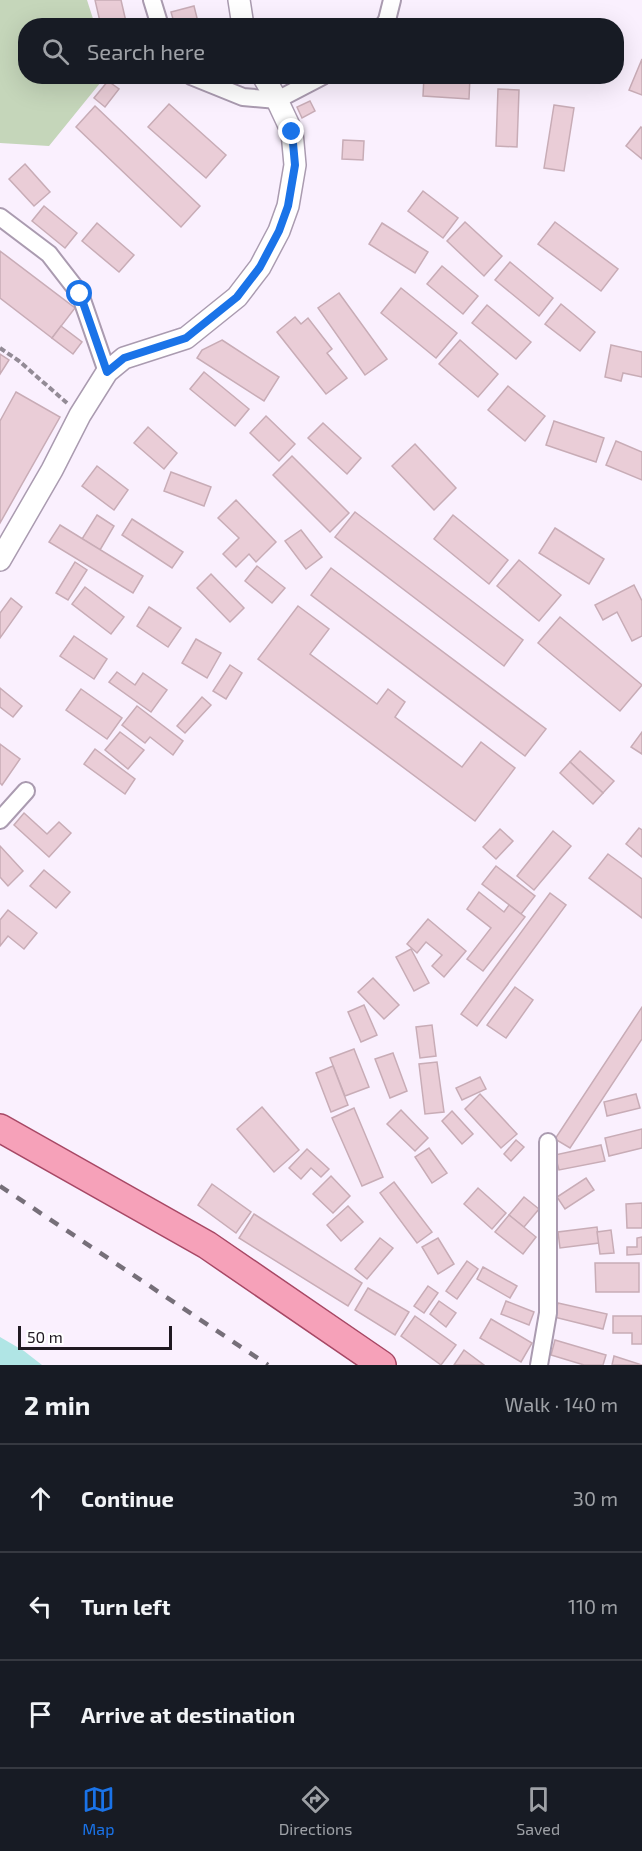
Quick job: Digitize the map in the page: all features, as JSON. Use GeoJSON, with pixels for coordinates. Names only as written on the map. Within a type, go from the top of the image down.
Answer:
{"type":"FeatureCollection","features":[{"type":"Feature","properties":{"kind":"main road"},"geometry":{"type":"LineString","coordinates":[[0,1128],[207,1245],[382,1365]]}},
{"type":"Feature","properties":{"kind":"street"},"geometry":{"type":"LineString","coordinates":[[152,0],[158,18]]}},
{"type":"Feature","properties":{"kind":"street"},"geometry":{"type":"LineString","coordinates":[[240,0],[242,18]]}},
{"type":"Feature","properties":{"kind":"street"},"geometry":{"type":"LineString","coordinates":[[388,18],[392,0]]}},
{"type":"Feature","properties":{"kind":"street"},"geometry":{"type":"LineString","coordinates":[[210,84],[243,98],[277,100],[308,84]]}},
{"type":"Feature","properties":{"kind":"street"},"geometry":{"type":"LineString","coordinates":[[0,560],[52,470],[80,415],[107,372],[124,358],[186,338],[237,297],[260,267],[279,231],[288,206],[295,165],[292,132],[267,84]]}},
{"type":"Feature","properties":{"kind":"street"},"geometry":{"type":"LineString","coordinates":[[0,217],[49,254],[80,294],[107,372]]}},
{"type":"Feature","properties":{"kind":"street"},"geometry":{"type":"LineString","coordinates":[[0,820],[26,791]]}},
{"type":"Feature","properties":{"kind":"street"},"geometry":{"type":"LineString","coordinates":[[539,1365],[548,1313],[548,1142]]}},
{"type":"Feature","properties":{"kind":"path"},"geometry":{"type":"LineString","coordinates":[[0,348],[19,361],[80,415]]}},
{"type":"Feature","properties":{"kind":"shaded area"},"geometry":{"type":"Polygon","coordinates":[[[0,0],[87,0],[93,18],[18,18],[18,84],[99,84],[49,146],[0,143],[0,0]]]}},
{"type":"Feature","properties":{"kind":"shaded area"},"geometry":{"type":"Polygon","coordinates":[[[0,1337],[24,1351],[42,1365],[0,1365],[0,1337]]]}},
{"type":"Feature","properties":{"kind":"building"},"geometry":{"type":"Polygon","coordinates":[[[95,0],[121,0],[125,18],[99,18],[95,0]]]}},
{"type":"Feature","properties":{"kind":"building"},"geometry":{"type":"Polygon","coordinates":[[[194,6],[197,18],[173,18],[171,12],[194,6]]]}},
{"type":"Feature","properties":{"kind":"building"},"geometry":{"type":"Polygon","coordinates":[[[642,59],[642,95],[629,90],[642,59]]]}},
{"type":"Feature","properties":{"kind":"building"},"geometry":{"type":"Polygon","coordinates":[[[106,84],[112,84],[119,89],[105,107],[94,98],[106,84]]]}},
{"type":"Feature","properties":{"kind":"building"},"geometry":{"type":"Polygon","coordinates":[[[424,84],[470,84],[469,99],[423,96],[424,84]]]}},
{"type":"Feature","properties":{"kind":"building"},"geometry":{"type":"Polygon","coordinates":[[[498,89],[519,90],[517,147],[496,146],[498,89]]]}},
{"type":"Feature","properties":{"kind":"building"},"geometry":{"type":"Polygon","coordinates":[[[310,101],[315,111],[302,118],[297,107],[310,101]]]}},
{"type":"Feature","properties":{"kind":"building"},"geometry":{"type":"Polygon","coordinates":[[[169,104],[226,155],[206,178],[148,127],[169,104]]]}},
{"type":"Feature","properties":{"kind":"building"},"geometry":{"type":"Polygon","coordinates":[[[554,105],[574,108],[564,171],[544,168],[554,105]]]}},
{"type":"Feature","properties":{"kind":"building"},"geometry":{"type":"Polygon","coordinates":[[[95,106],[200,206],[181,227],[76,127],[95,106]]]}},
{"type":"Feature","properties":{"kind":"building"},"geometry":{"type":"Polygon","coordinates":[[[642,128],[642,159],[626,146],[642,128]]]}},
{"type":"Feature","properties":{"kind":"building"},"geometry":{"type":"Polygon","coordinates":[[[343,140],[364,141],[363,160],[342,159],[343,140]]]}},
{"type":"Feature","properties":{"kind":"building"},"geometry":{"type":"Polygon","coordinates":[[[25,164],[50,192],[34,206],[9,179],[25,164]]]}},
{"type":"Feature","properties":{"kind":"building"},"geometry":{"type":"Polygon","coordinates":[[[423,191],[458,218],[443,238],[408,211],[423,191]]]}},
{"type":"Feature","properties":{"kind":"building"},"geometry":{"type":"Polygon","coordinates":[[[44,206],[77,233],[65,248],[32,221],[44,206]]]}},
{"type":"Feature","properties":{"kind":"building"},"geometry":{"type":"Polygon","coordinates":[[[465,222],[502,256],[484,276],[447,241],[465,222]]]}},
{"type":"Feature","properties":{"kind":"building"},"geometry":{"type":"Polygon","coordinates":[[[555,222],[618,269],[601,291],[538,244],[555,222]]]}},
{"type":"Feature","properties":{"kind":"building"},"geometry":{"type":"Polygon","coordinates":[[[97,223],[134,255],[119,272],[82,241],[97,223]]]}},
{"type":"Feature","properties":{"kind":"building"},"geometry":{"type":"Polygon","coordinates":[[[382,223],[428,252],[415,273],[369,244],[382,223]]]}},
{"type":"Feature","properties":{"kind":"building"},"geometry":{"type":"Polygon","coordinates":[[[0,251],[75,308],[52,338],[0,298],[0,251]]]}},
{"type":"Feature","properties":{"kind":"building"},"geometry":{"type":"Polygon","coordinates":[[[510,262],[553,298],[539,316],[495,280],[510,262]]]}},
{"type":"Feature","properties":{"kind":"building"},"geometry":{"type":"Polygon","coordinates":[[[442,266],[478,296],[463,314],[427,284],[442,266]]]}},
{"type":"Feature","properties":{"kind":"building"},"geometry":{"type":"Polygon","coordinates":[[[401,288],[457,333],[436,358],[381,313],[401,288]]]}},
{"type":"Feature","properties":{"kind":"building"},"geometry":{"type":"Polygon","coordinates":[[[339,293],[387,359],[365,375],[318,308],[339,293]]]}},
{"type":"Feature","properties":{"kind":"building"},"geometry":{"type":"Polygon","coordinates":[[[561,304],[595,332],[580,351],[545,324],[561,304]]]}},
{"type":"Feature","properties":{"kind":"building"},"geometry":{"type":"Polygon","coordinates":[[[487,305],[531,342],[516,359],[472,323],[487,305]]]}},
{"type":"Feature","properties":{"kind":"building"},"geometry":{"type":"Polygon","coordinates":[[[295,317],[301,324],[308,318],[332,349],[327,353],[347,378],[326,394],[277,332],[295,317]]]}},
{"type":"Feature","properties":{"kind":"building"},"geometry":{"type":"Polygon","coordinates":[[[61,326],[82,342],[73,354],[52,338],[61,326]]]}},
{"type":"Feature","properties":{"kind":"building"},"geometry":{"type":"Polygon","coordinates":[[[222,340],[279,377],[264,401],[197,358],[202,350],[222,340]]]}},
{"type":"Feature","properties":{"kind":"building"},"geometry":{"type":"Polygon","coordinates":[[[460,340],[498,374],[478,397],[439,364],[460,340]]]}},
{"type":"Feature","properties":{"kind":"building"},"geometry":{"type":"Polygon","coordinates":[[[611,345],[642,352],[642,377],[623,373],[621,381],[605,377],[611,345]]]}},
{"type":"Feature","properties":{"kind":"building"},"geometry":{"type":"Polygon","coordinates":[[[0,354],[9,360],[0,374],[0,354]]]}},
{"type":"Feature","properties":{"kind":"building"},"geometry":{"type":"Polygon","coordinates":[[[204,372],[249,409],[235,426],[190,389],[204,372]]]}},
{"type":"Feature","properties":{"kind":"building"},"geometry":{"type":"Polygon","coordinates":[[[508,386],[545,416],[525,441],[488,410],[508,386]]]}},
{"type":"Feature","properties":{"kind":"building"},"geometry":{"type":"Polygon","coordinates":[[[16,392],[60,417],[0,523],[0,421],[16,392]]]}},
{"type":"Feature","properties":{"kind":"building"},"geometry":{"type":"Polygon","coordinates":[[[266,416],[295,444],[279,461],[250,433],[266,416]]]}},
{"type":"Feature","properties":{"kind":"building"},"geometry":{"type":"Polygon","coordinates":[[[554,421],[604,438],[596,462],[546,445],[554,421]]]}},
{"type":"Feature","properties":{"kind":"building"},"geometry":{"type":"Polygon","coordinates":[[[323,423],[361,458],[347,474],[308,438],[323,423]]]}},
{"type":"Feature","properties":{"kind":"building"},"geometry":{"type":"Polygon","coordinates":[[[148,427],[177,453],[164,469],[134,443],[148,427]]]}},
{"type":"Feature","properties":{"kind":"building"},"geometry":{"type":"Polygon","coordinates":[[[616,441],[642,452],[642,480],[606,465],[616,441]]]}},
{"type":"Feature","properties":{"kind":"building"},"geometry":{"type":"Polygon","coordinates":[[[415,444],[456,488],[434,510],[392,466],[415,444]]]}},
{"type":"Feature","properties":{"kind":"building"},"geometry":{"type":"Polygon","coordinates":[[[292,456],[349,513],[330,532],[273,475],[292,456]]]}},
{"type":"Feature","properties":{"kind":"building"},"geometry":{"type":"Polygon","coordinates":[[[97,466],[128,490],[114,510],[82,486],[97,466]]]}},
{"type":"Feature","properties":{"kind":"building"},"geometry":{"type":"Polygon","coordinates":[[[171,472],[211,487],[204,506],[164,491],[171,472]]]}},
{"type":"Feature","properties":{"kind":"building"},"geometry":{"type":"Polygon","coordinates":[[[236,500],[276,542],[256,562],[249,554],[236,567],[223,554],[239,538],[218,518],[236,500]]]}},
{"type":"Feature","properties":{"kind":"building"},"geometry":{"type":"Polygon","coordinates":[[[355,512],[523,640],[504,666],[335,537],[355,512]]]}},
{"type":"Feature","properties":{"kind":"building"},"geometry":{"type":"Polygon","coordinates":[[[97,515],[114,526],[100,550],[82,539],[97,515]]]}},
{"type":"Feature","properties":{"kind":"building"},"geometry":{"type":"Polygon","coordinates":[[[453,515],[508,560],[489,584],[434,539],[453,515]]]}},
{"type":"Feature","properties":{"kind":"building"},"geometry":{"type":"Polygon","coordinates":[[[132,519],[183,552],[172,568],[122,535],[132,519]]]}},
{"type":"Feature","properties":{"kind":"building"},"geometry":{"type":"Polygon","coordinates":[[[60,525],[143,576],[133,593],[49,542],[60,525]]]}},
{"type":"Feature","properties":{"kind":"building"},"geometry":{"type":"Polygon","coordinates":[[[555,528],[604,559],[589,584],[539,553],[555,528]]]}},
{"type":"Feature","properties":{"kind":"building"},"geometry":{"type":"Polygon","coordinates":[[[301,530],[322,557],[306,569],[285,541],[301,530]]]}},
{"type":"Feature","properties":{"kind":"building"},"geometry":{"type":"Polygon","coordinates":[[[519,560],[561,595],[539,621],[497,586],[519,560]]]}},
{"type":"Feature","properties":{"kind":"building"},"geometry":{"type":"Polygon","coordinates":[[[75,562],[87,570],[68,600],[56,593],[75,562]]]}},
{"type":"Feature","properties":{"kind":"building"},"geometry":{"type":"Polygon","coordinates":[[[257,566],[285,588],[272,603],[245,581],[257,566]]]}},
{"type":"Feature","properties":{"kind":"building"},"geometry":{"type":"Polygon","coordinates":[[[331,568],[546,729],[525,756],[311,595],[331,568]]]}},
{"type":"Feature","properties":{"kind":"building"},"geometry":{"type":"Polygon","coordinates":[[[211,574],[244,608],[230,622],[197,588],[211,574]]]}},
{"type":"Feature","properties":{"kind":"building"},"geometry":{"type":"Polygon","coordinates":[[[634,585],[642,601],[642,636],[632,641],[617,612],[603,620],[595,605],[634,585]]]}},
{"type":"Feature","properties":{"kind":"building"},"geometry":{"type":"Polygon","coordinates":[[[85,587],[124,617],[111,634],[72,604],[85,587]]]}},
{"type":"Feature","properties":{"kind":"building"},"geometry":{"type":"Polygon","coordinates":[[[11,598],[22,607],[0,638],[0,613],[11,598]]]}},
{"type":"Feature","properties":{"kind":"building"},"geometry":{"type":"Polygon","coordinates":[[[298,606],[329,629],[310,654],[377,704],[388,689],[405,702],[395,717],[462,767],[481,742],[515,768],[475,821],[258,659],[298,606]]]}},
{"type":"Feature","properties":{"kind":"building"},"geometry":{"type":"Polygon","coordinates":[[[149,607],[181,628],[168,647],[137,626],[149,607]]]}},
{"type":"Feature","properties":{"kind":"building"},"geometry":{"type":"Polygon","coordinates":[[[560,617],[642,685],[620,711],[538,643],[560,617]]]}},
{"type":"Feature","properties":{"kind":"building"},"geometry":{"type":"Polygon","coordinates":[[[74,636],[107,659],[94,679],[60,656],[74,636]]]}},
{"type":"Feature","properties":{"kind":"building"},"geometry":{"type":"Polygon","coordinates":[[[196,639],[221,653],[207,678],[182,663],[196,639]]]}},
{"type":"Feature","properties":{"kind":"building"},"geometry":{"type":"Polygon","coordinates":[[[230,665],[242,673],[226,699],[213,691],[230,665]]]}},
{"type":"Feature","properties":{"kind":"building"},"geometry":{"type":"Polygon","coordinates":[[[117,672],[135,685],[143,673],[167,690],[151,712],[109,682],[117,672]]]}},
{"type":"Feature","properties":{"kind":"building"},"geometry":{"type":"Polygon","coordinates":[[[0,688],[22,706],[13,717],[0,707],[0,688]]]}},
{"type":"Feature","properties":{"kind":"building"},"geometry":{"type":"Polygon","coordinates":[[[81,689],[122,718],[107,739],[66,710],[81,689]]]}},
{"type":"Feature","properties":{"kind":"building"},"geometry":{"type":"Polygon","coordinates":[[[202,697],[211,705],[185,733],[177,726],[202,697]]]}},
{"type":"Feature","properties":{"kind":"building"},"geometry":{"type":"Polygon","coordinates":[[[137,706],[183,741],[173,755],[150,737],[145,743],[122,725],[137,706]]]}},
{"type":"Feature","properties":{"kind":"building"},"geometry":{"type":"Polygon","coordinates":[[[120,732],[144,750],[128,769],[105,750],[120,732]]]}},
{"type":"Feature","properties":{"kind":"building"},"geometry":{"type":"Polygon","coordinates":[[[642,732],[642,754],[631,747],[642,732]]]}},
{"type":"Feature","properties":{"kind":"building"},"geometry":{"type":"Polygon","coordinates":[[[0,744],[20,759],[2,785],[0,783],[0,744]]]}},
{"type":"Feature","properties":{"kind":"building"},"geometry":{"type":"Polygon","coordinates":[[[95,749],[135,779],[125,794],[84,764],[95,749]]]}},
{"type":"Feature","properties":{"kind":"building"},"geometry":{"type":"Polygon","coordinates":[[[580,751],[614,781],[603,793],[570,762],[580,751]]]}},
{"type":"Feature","properties":{"kind":"building"},"geometry":{"type":"Polygon","coordinates":[[[570,762],[603,793],[593,804],[560,773],[570,762]]]}},
{"type":"Feature","properties":{"kind":"building"},"geometry":{"type":"Polygon","coordinates":[[[24,813],[47,834],[59,822],[71,833],[49,857],[14,825],[24,813]]]}},
{"type":"Feature","properties":{"kind":"building"},"geometry":{"type":"Polygon","coordinates":[[[639,828],[642,830],[642,857],[626,844],[639,828]]]}},
{"type":"Feature","properties":{"kind":"building"},"geometry":{"type":"Polygon","coordinates":[[[500,829],[513,841],[496,859],[483,847],[500,829]]]}},
{"type":"Feature","properties":{"kind":"building"},"geometry":{"type":"Polygon","coordinates":[[[553,831],[571,846],[534,890],[517,876],[553,831]]]}},
{"type":"Feature","properties":{"kind":"building"},"geometry":{"type":"Polygon","coordinates":[[[0,846],[23,871],[8,886],[0,877],[0,846]]]}},
{"type":"Feature","properties":{"kind":"building"},"geometry":{"type":"Polygon","coordinates":[[[608,854],[642,879],[642,918],[589,878],[608,854]]]}},
{"type":"Feature","properties":{"kind":"building"},"geometry":{"type":"Polygon","coordinates":[[[496,866],[535,896],[521,914],[482,884],[496,866]]]}},
{"type":"Feature","properties":{"kind":"building"},"geometry":{"type":"Polygon","coordinates":[[[44,870],[70,892],[56,908],[30,886],[44,870]]]}},
{"type":"Feature","properties":{"kind":"building"},"geometry":{"type":"Polygon","coordinates":[[[479,892],[504,912],[509,905],[525,917],[483,971],[467,959],[491,928],[467,909],[479,892]]]}},
{"type":"Feature","properties":{"kind":"building"},"geometry":{"type":"Polygon","coordinates":[[[550,893],[566,905],[477,1026],[461,1014],[550,893]]]}},
{"type":"Feature","properties":{"kind":"building"},"geometry":{"type":"Polygon","coordinates":[[[8,910],[37,933],[24,949],[8,936],[0,946],[0,920],[8,910]]]}},
{"type":"Feature","properties":{"kind":"building"},"geometry":{"type":"Polygon","coordinates":[[[428,919],[466,951],[444,977],[432,966],[442,955],[426,942],[417,953],[407,944],[428,919]]]}},
{"type":"Feature","properties":{"kind":"building"},"geometry":{"type":"Polygon","coordinates":[[[411,949],[429,983],[414,991],[396,957],[411,949]]]}},
{"type":"Feature","properties":{"kind":"building"},"geometry":{"type":"Polygon","coordinates":[[[373,978],[399,1005],[384,1019],[358,992],[373,978]]]}},
{"type":"Feature","properties":{"kind":"building"},"geometry":{"type":"Polygon","coordinates":[[[515,987],[533,1000],[506,1038],[487,1025],[515,987]]]}},
{"type":"Feature","properties":{"kind":"building"},"geometry":{"type":"Polygon","coordinates":[[[364,1005],[377,1035],[361,1042],[348,1012],[364,1005]]]}},
{"type":"Feature","properties":{"kind":"building"},"geometry":{"type":"Polygon","coordinates":[[[642,1007],[642,1039],[570,1148],[555,1139],[642,1007]]]}},
{"type":"Feature","properties":{"kind":"building"},"geometry":{"type":"Polygon","coordinates":[[[432,1025],[436,1056],[420,1058],[416,1027],[432,1025]]]}},
{"type":"Feature","properties":{"kind":"building"},"geometry":{"type":"Polygon","coordinates":[[[354,1049],[369,1087],[345,1096],[330,1058],[354,1049]]]}},
{"type":"Feature","properties":{"kind":"building"},"geometry":{"type":"Polygon","coordinates":[[[393,1053],[407,1091],[390,1098],[375,1059],[393,1053]]]}},
{"type":"Feature","properties":{"kind":"building"},"geometry":{"type":"Polygon","coordinates":[[[437,1062],[444,1112],[425,1114],[419,1064],[437,1062]]]}},
{"type":"Feature","properties":{"kind":"building"},"geometry":{"type":"Polygon","coordinates":[[[333,1066],[348,1105],[331,1112],[316,1073],[333,1066]]]}},
{"type":"Feature","properties":{"kind":"building"},"geometry":{"type":"Polygon","coordinates":[[[480,1077],[486,1089],[462,1100],[456,1088],[480,1077]]]}},
{"type":"Feature","properties":{"kind":"building"},"geometry":{"type":"Polygon","coordinates":[[[480,1094],[517,1134],[501,1148],[465,1109],[480,1094]]]}},
{"type":"Feature","properties":{"kind":"building"},"geometry":{"type":"Polygon","coordinates":[[[636,1094],[640,1108],[607,1116],[604,1102],[636,1094]]]}},
{"type":"Feature","properties":{"kind":"building"},"geometry":{"type":"Polygon","coordinates":[[[262,1107],[299,1150],[274,1172],[237,1129],[262,1107]]]}},
{"type":"Feature","properties":{"kind":"building"},"geometry":{"type":"Polygon","coordinates":[[[354,1108],[383,1177],[362,1186],[332,1118],[354,1108]]]}},
{"type":"Feature","properties":{"kind":"building"},"geometry":{"type":"Polygon","coordinates":[[[401,1110],[428,1138],[415,1151],[387,1124],[401,1110]]]}},
{"type":"Feature","properties":{"kind":"building"},"geometry":{"type":"Polygon","coordinates":[[[452,1111],[473,1134],[462,1144],[442,1121],[452,1111]]]}},
{"type":"Feature","properties":{"kind":"building"},"geometry":{"type":"Polygon","coordinates":[[[642,1129],[642,1148],[609,1156],[605,1138],[642,1129]]]}},
{"type":"Feature","properties":{"kind":"building"},"geometry":{"type":"Polygon","coordinates":[[[516,1140],[524,1147],[511,1161],[504,1154],[516,1140]]]}},
{"type":"Feature","properties":{"kind":"building"},"geometry":{"type":"Polygon","coordinates":[[[601,1145],[605,1161],[559,1170],[555,1155],[601,1145]]]}},
{"type":"Feature","properties":{"kind":"building"},"geometry":{"type":"Polygon","coordinates":[[[429,1148],[447,1173],[432,1183],[415,1157],[429,1148]]]}},
{"type":"Feature","properties":{"kind":"building"},"geometry":{"type":"Polygon","coordinates":[[[307,1149],[329,1169],[321,1177],[311,1168],[301,1179],[289,1168],[307,1149]]]}},
{"type":"Feature","properties":{"kind":"building"},"geometry":{"type":"Polygon","coordinates":[[[331,1176],[350,1196],[333,1213],[313,1194],[331,1176]]]}},
{"type":"Feature","properties":{"kind":"building"},"geometry":{"type":"Polygon","coordinates":[[[586,1178],[594,1190],[565,1209],[557,1197],[586,1178]]]}},
{"type":"Feature","properties":{"kind":"building"},"geometry":{"type":"Polygon","coordinates":[[[394,1182],[432,1232],[417,1243],[380,1193],[394,1182]]]}},
{"type":"Feature","properties":{"kind":"building"},"geometry":{"type":"Polygon","coordinates":[[[212,1184],[251,1212],[236,1233],[198,1205],[212,1184]]]}},
{"type":"Feature","properties":{"kind":"building"},"geometry":{"type":"Polygon","coordinates":[[[478,1188],[506,1213],[492,1229],[464,1204],[478,1188]]]}},
{"type":"Feature","properties":{"kind":"building"},"geometry":{"type":"Polygon","coordinates":[[[524,1197],[539,1209],[524,1227],[509,1215],[524,1197]]]}},
{"type":"Feature","properties":{"kind":"building"},"geometry":{"type":"Polygon","coordinates":[[[642,1203],[642,1228],[627,1228],[626,1204],[642,1203]]]}},
{"type":"Feature","properties":{"kind":"building"},"geometry":{"type":"Polygon","coordinates":[[[348,1206],[363,1222],[341,1241],[327,1225],[348,1206]]]}},
{"type":"Feature","properties":{"kind":"building"},"geometry":{"type":"Polygon","coordinates":[[[254,1214],[362,1283],[348,1306],[239,1238],[254,1214]]]}},
{"type":"Feature","properties":{"kind":"building"},"geometry":{"type":"Polygon","coordinates":[[[509,1215],[536,1237],[523,1254],[495,1232],[509,1215]]]}},
{"type":"Feature","properties":{"kind":"building"},"geometry":{"type":"Polygon","coordinates":[[[597,1227],[599,1243],[560,1248],[558,1232],[597,1227]]]}},
{"type":"Feature","properties":{"kind":"building"},"geometry":{"type":"Polygon","coordinates":[[[611,1230],[614,1253],[600,1254],[597,1232],[611,1230]]]}},
{"type":"Feature","properties":{"kind":"building"},"geometry":{"type":"Polygon","coordinates":[[[642,1237],[642,1254],[627,1255],[627,1247],[637,1247],[637,1238],[642,1237]]]}},
{"type":"Feature","properties":{"kind":"building"},"geometry":{"type":"Polygon","coordinates":[[[380,1238],[393,1248],[367,1279],[355,1269],[380,1238]]]}},
{"type":"Feature","properties":{"kind":"building"},"geometry":{"type":"Polygon","coordinates":[[[438,1238],[454,1264],[438,1274],[422,1247],[438,1238]]]}},
{"type":"Feature","properties":{"kind":"building"},"geometry":{"type":"Polygon","coordinates":[[[467,1261],[478,1269],[457,1299],[446,1291],[467,1261]]]}},
{"type":"Feature","properties":{"kind":"building"},"geometry":{"type":"Polygon","coordinates":[[[595,1263],[639,1263],[639,1292],[596,1292],[595,1263]]]}},
{"type":"Feature","properties":{"kind":"building"},"geometry":{"type":"Polygon","coordinates":[[[483,1267],[517,1286],[510,1298],[477,1279],[483,1267]]]}},
{"type":"Feature","properties":{"kind":"building"},"geometry":{"type":"Polygon","coordinates":[[[428,1286],[438,1293],[424,1313],[414,1306],[428,1286]]]}},
{"type":"Feature","properties":{"kind":"building"},"geometry":{"type":"Polygon","coordinates":[[[368,1288],[409,1312],[395,1335],[355,1310],[368,1288]]]}},
{"type":"Feature","properties":{"kind":"building"},"geometry":{"type":"Polygon","coordinates":[[[439,1301],[456,1313],[446,1327],[430,1314],[439,1301]]]}},
{"type":"Feature","properties":{"kind":"building"},"geometry":{"type":"Polygon","coordinates":[[[506,1301],[534,1312],[529,1325],[501,1314],[506,1301]]]}},
{"type":"Feature","properties":{"kind":"building"},"geometry":{"type":"Polygon","coordinates":[[[558,1303],[607,1314],[603,1329],[554,1317],[558,1303]]]}},
{"type":"Feature","properties":{"kind":"building"},"geometry":{"type":"Polygon","coordinates":[[[415,1316],[456,1345],[441,1365],[401,1336],[415,1316]]]}},
{"type":"Feature","properties":{"kind":"building"},"geometry":{"type":"Polygon","coordinates":[[[613,1316],[642,1316],[642,1344],[632,1344],[632,1333],[613,1333],[613,1316]]]}},
{"type":"Feature","properties":{"kind":"building"},"geometry":{"type":"Polygon","coordinates":[[[491,1319],[532,1343],[521,1362],[480,1338],[491,1319]]]}},
{"type":"Feature","properties":{"kind":"building"},"geometry":{"type":"Polygon","coordinates":[[[555,1340],[606,1355],[603,1365],[584,1365],[551,1355],[555,1340]]]}},
{"type":"Feature","properties":{"kind":"building"},"geometry":{"type":"Polygon","coordinates":[[[464,1350],[484,1365],[454,1365],[464,1350]]]}},
{"type":"Feature","properties":{"kind":"building"},"geometry":{"type":"Polygon","coordinates":[[[614,1356],[642,1365],[612,1365],[614,1356]]]}},
{"type":"Feature","properties":{"kind":"railway"},"geometry":{"type":"LineString","coordinates":[[0,1186],[268,1365]]}},
{"type":"Feature","properties":{"kind":"route"},"geometry":{"type":"LineString","coordinates":[[80,294],[107,372],[124,358],[186,338],[237,297],[260,267],[279,231],[288,206],[295,165],[292,132]]}}]}
